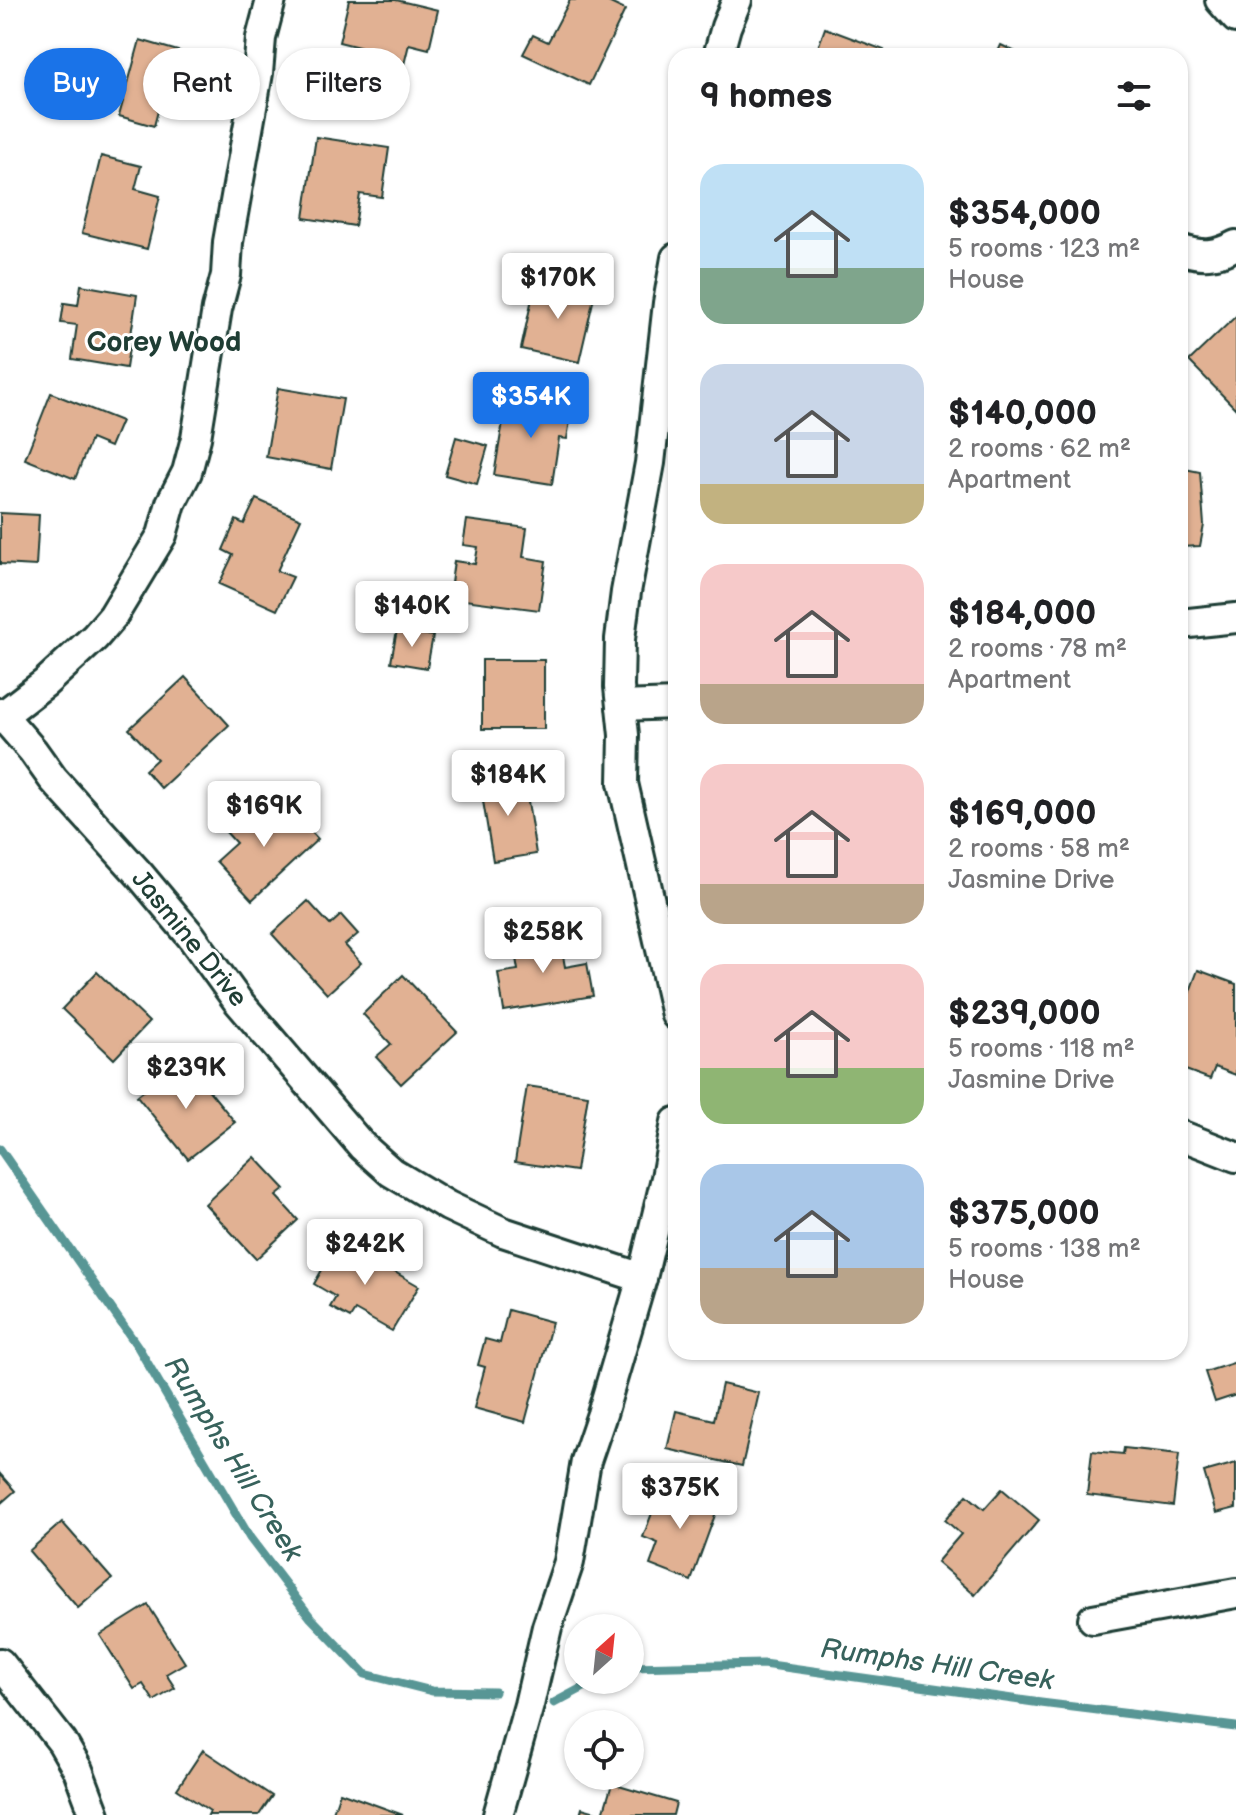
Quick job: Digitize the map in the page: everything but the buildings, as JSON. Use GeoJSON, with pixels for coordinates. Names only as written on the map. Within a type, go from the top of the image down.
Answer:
{"type":"FeatureCollection","features":[{"type":"Feature","properties":{"kind":"street"},"geometry":{"type":"LineString","coordinates":[[1,714],[45,683],[113,616],[162,535],[171,503],[187,472],[226,275],[228,242],[258,73],[261,38],[271,0]]}},
{"type":"Feature","properties":{"kind":"street"},"geometry":{"type":"LineString","coordinates":[[721,48],[737,0]]}},
{"type":"Feature","properties":{"kind":"street"},"geometry":{"type":"LineString","coordinates":[[1220,0],[1236,18]]}},
{"type":"Feature","properties":{"kind":"street"},"geometry":{"type":"LineString","coordinates":[[1188,252],[1216,255],[1236,245]]}},
{"type":"Feature","properties":{"kind":"street"},"geometry":{"type":"LineString","coordinates":[[668,305],[650,463],[620,639],[623,783],[668,980]]}},
{"type":"Feature","properties":{"kind":"street"},"geometry":{"type":"LineString","coordinates":[[1188,623],[1236,618]]}},
{"type":"Feature","properties":{"kind":"street"},"geometry":{"type":"LineString","coordinates":[[621,706],[668,704]]}},
{"type":"Feature","properties":{"kind":"street","name":"Jasmine Drive"},"geometry":{"type":"LineString","coordinates":[[1,714],[53,779],[191,936],[247,1011],[362,1146],[391,1172],[448,1206],[503,1232],[642,1278]]}},
{"type":"Feature","properties":{"kind":"street"},"geometry":{"type":"LineString","coordinates":[[1188,1138],[1236,1157]]}},
{"type":"Feature","properties":{"kind":"street"},"geometry":{"type":"LineString","coordinates":[[498,1815],[529,1705],[549,1618],[569,1562],[586,1461],[642,1278],[668,1167]]}},
{"type":"Feature","properties":{"kind":"street"},"geometry":{"type":"LineString","coordinates":[[1093,1619],[1236,1593]]}},
{"type":"Feature","properties":{"kind":"street"},"geometry":{"type":"LineString","coordinates":[[0,1663],[62,1742],[78,1770],[95,1815]]}},
{"type":"Feature","properties":{"kind":"waterway","name":"Rumphs Hill Creek"},"geometry":{"type":"LineString","coordinates":[[0,1149],[138,1347],[250,1538],[311,1618],[365,1674],[432,1691],[495,1692]]}},
{"type":"Feature","properties":{"kind":"waterway","name":"Rumphs Hill Creek"},"geometry":{"type":"LineString","coordinates":[[644,1667],[763,1664],[1236,1727]]}},
{"type":"Feature","properties":{"kind":"waterway","name":"Rumphs Hill Creek"},"geometry":{"type":"LineString","coordinates":[[554,1703],[571,1694]]}},
{"type":"Feature","properties":{"kind":"district","name":"Corey Wood"},"geometry":{"type":"Point","coordinates":[164,342]}}]}
